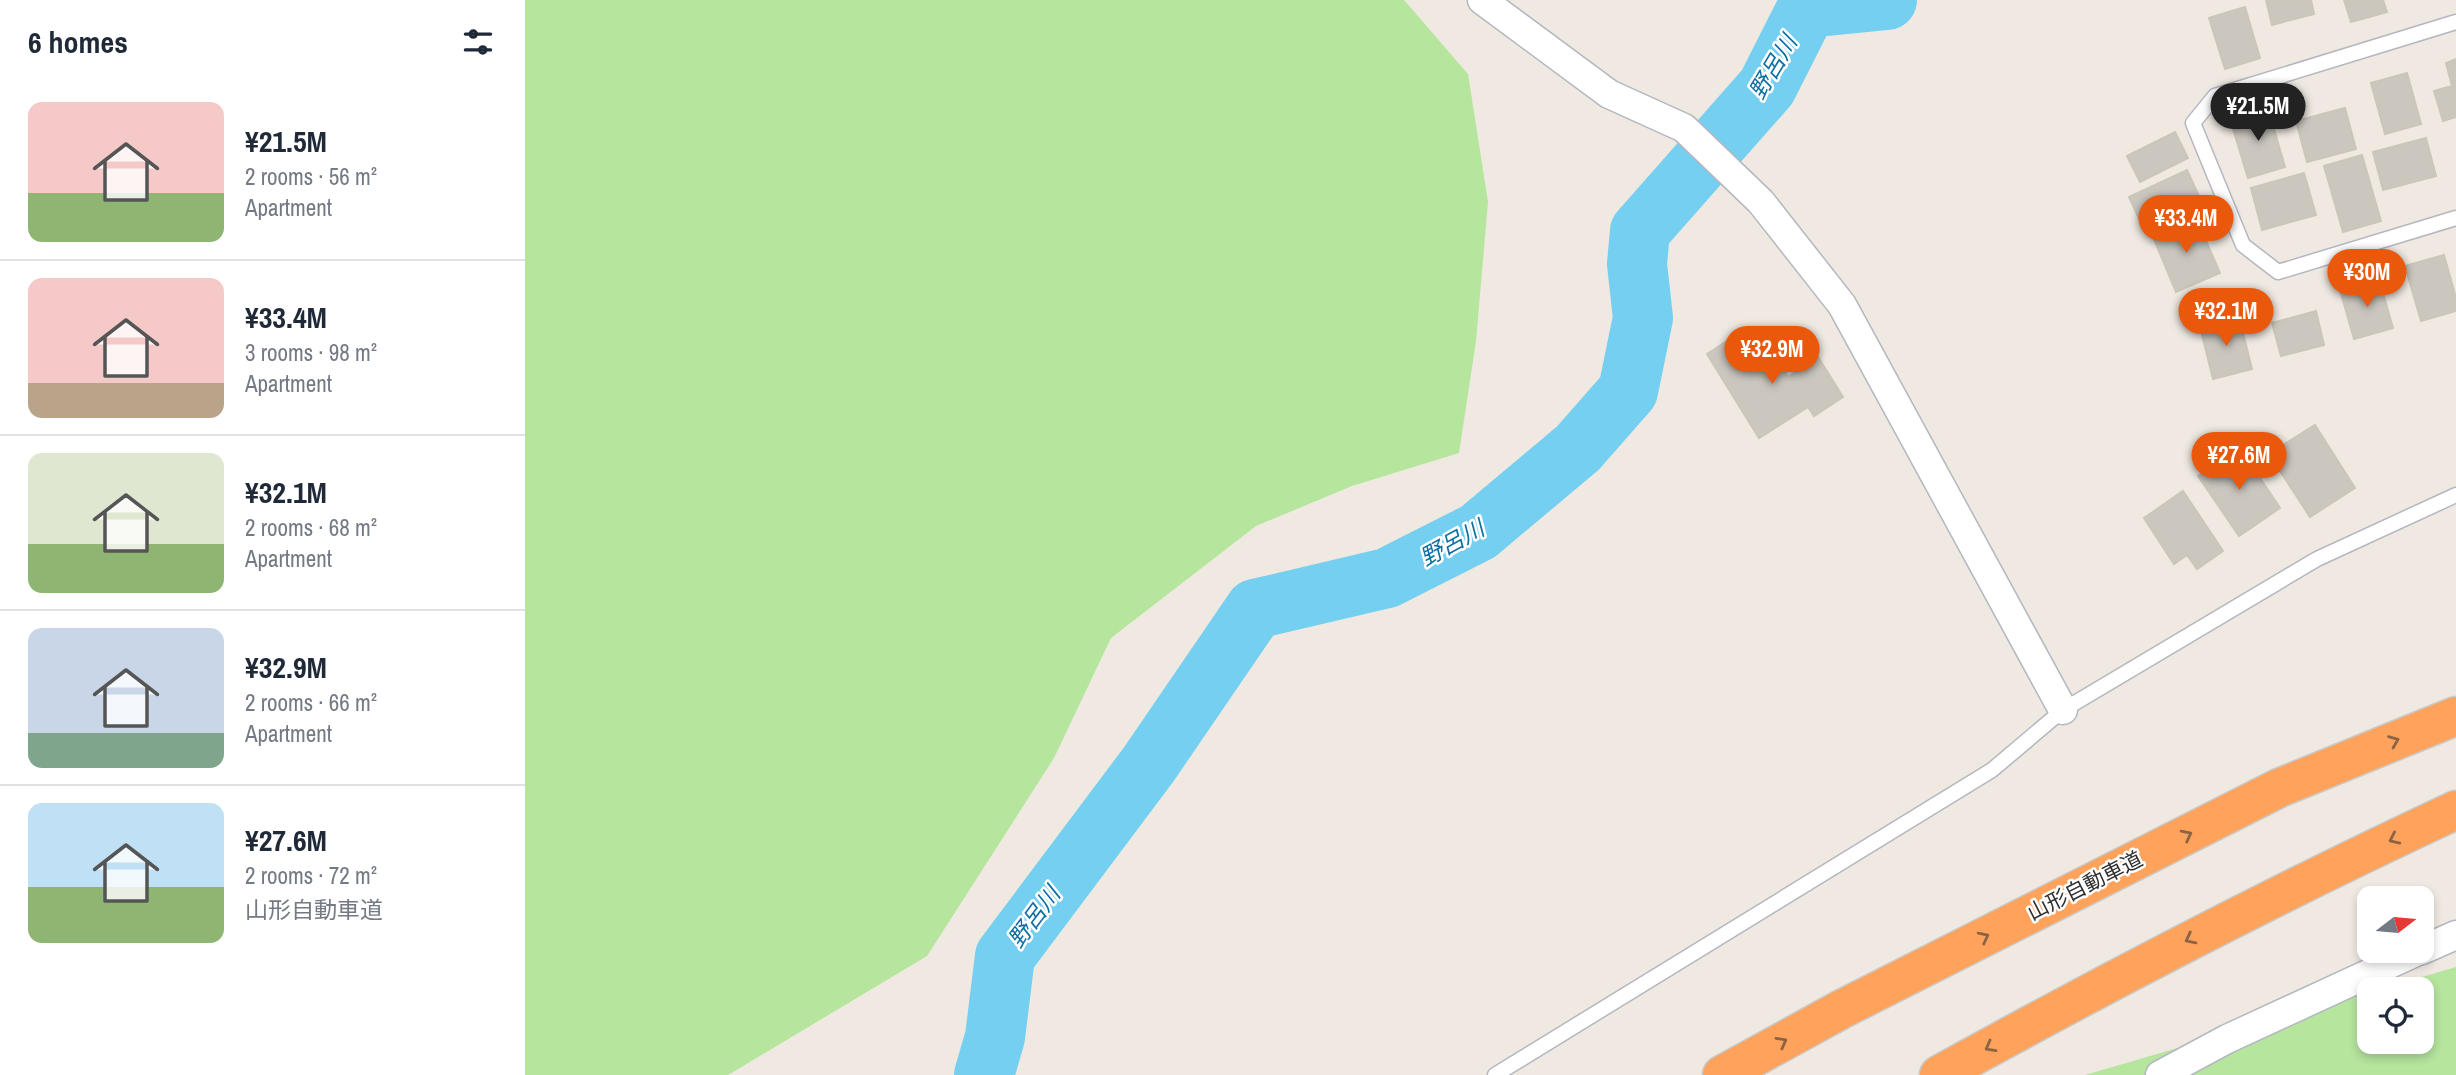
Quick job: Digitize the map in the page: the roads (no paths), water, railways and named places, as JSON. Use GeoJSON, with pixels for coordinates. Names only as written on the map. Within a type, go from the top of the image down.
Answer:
{"type":"FeatureCollection","features":[{"type":"Feature","properties":{"kind":"highway","name":"山形自動車道"},"geometry":{"type":"LineString","coordinates":[[1722,1075],[1842,1009],[2279,789],[2456,716]]}},
{"type":"Feature","properties":{"kind":"highway"},"geometry":{"type":"LineString","coordinates":[[1939,1075],[2111,980],[2293,886],[2456,810]]}},
{"type":"Feature","properties":{"kind":"street"},"geometry":{"type":"LineString","coordinates":[[1482,0],[1609,94],[1685,128],[1761,202],[1842,305],[2063,710]]}},
{"type":"Feature","properties":{"kind":"street"},"geometry":{"type":"LineString","coordinates":[[2434,944],[2456,934]]}},
{"type":"Feature","properties":{"kind":"street"},"geometry":{"type":"LineString","coordinates":[[2159,1075],[2227,1039],[2393,963]]}},
{"type":"Feature","properties":{"kind":"lane"},"geometry":{"type":"LineString","coordinates":[[2456,22],[2215,96],[2193,122],[2243,245],[2278,272],[2456,218]]}},
{"type":"Feature","properties":{"kind":"lane"},"geometry":{"type":"LineString","coordinates":[[1495,1075],[1992,770],[2063,710],[2317,559],[2456,495]]}},
{"type":"Feature","properties":{"kind":"waterway","name":"野呂川"},"geometry":{"type":"LineString","coordinates":[[984,1075],[995,1037],[1005,956],[1149,764],[1255,609],[1387,578],[1478,532],[1578,448],[1628,391],[1643,318],[1637,264],[1640,231],[1767,87],[1807,8],[1887,0]]}}]}
